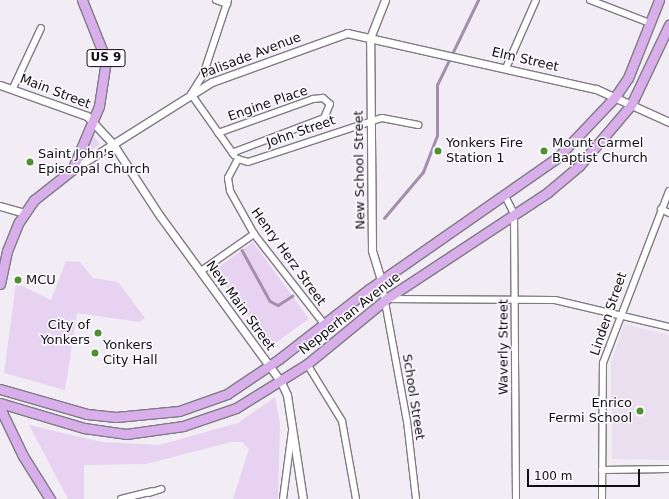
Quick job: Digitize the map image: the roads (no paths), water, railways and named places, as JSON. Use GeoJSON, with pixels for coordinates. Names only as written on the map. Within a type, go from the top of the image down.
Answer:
{"type":"FeatureCollection","features":[{"type":"Feature","properties":{"kind":"main road","name":"US 9"},"geometry":{"type":"LineString","coordinates":[[0,284],[7,250],[25,213],[34,200],[72,170],[93,120],[104,85],[106,60],[82,0]]}},
{"type":"Feature","properties":{"kind":"main road","name":"Nepperhan Avenue"},"geometry":{"type":"LineString","coordinates":[[0,389],[87,414],[131,418],[197,406],[227,394],[269,366],[381,280],[505,196],[558,157],[615,97],[642,49],[659,0]]}},
{"type":"Feature","properties":{"kind":"main road","name":"Nepperhan Avenue"},"geometry":{"type":"LineString","coordinates":[[0,403],[84,428],[137,433],[212,419],[281,382],[307,364],[386,299],[514,214],[579,166],[631,105],[656,60],[669,25]]}},
{"type":"Feature","properties":{"kind":"main road"},"geometry":{"type":"LineString","coordinates":[[0,408],[23,456],[50,499]]}},
{"type":"Feature","properties":{"kind":"street"},"geometry":{"type":"LineString","coordinates":[[216,0],[227,2],[203,75],[191,94],[232,153],[238,159]]}},
{"type":"Feature","properties":{"kind":"street"},"geometry":{"type":"LineString","coordinates":[[370,38],[385,0]]}},
{"type":"Feature","properties":{"kind":"street"},"geometry":{"type":"LineString","coordinates":[[506,68],[536,0]]}},
{"type":"Feature","properties":{"kind":"street"},"geometry":{"type":"LineString","coordinates":[[590,0],[650,23]]}},
{"type":"Feature","properties":{"kind":"street"},"geometry":{"type":"LineString","coordinates":[[14,88],[41,28]]}},
{"type":"Feature","properties":{"kind":"street","name":"Palisade Avenue"},"geometry":{"type":"LineString","coordinates":[[72,170],[212,82],[347,33],[370,38]]}},
{"type":"Feature","properties":{"kind":"street","name":"Elm Street"},"geometry":{"type":"LineString","coordinates":[[370,38],[506,68],[615,97],[669,122]]}},
{"type":"Feature","properties":{"kind":"street","name":"New School Street"},"geometry":{"type":"LineString","coordinates":[[370,38],[372,250],[386,299]]}},
{"type":"Feature","properties":{"kind":"street","name":"Main Street"},"geometry":{"type":"LineString","coordinates":[[0,85],[14,88],[93,120],[113,144]]}},
{"type":"Feature","properties":{"kind":"street","name":"Engine Place"},"geometry":{"type":"LineString","coordinates":[[218,132],[313,99],[323,98],[330,104],[324,118],[232,153]]}},
{"type":"Feature","properties":{"kind":"street","name":"John Street"},"geometry":{"type":"LineString","coordinates":[[238,159],[248,162],[382,118],[418,126]]}},
{"type":"Feature","properties":{"kind":"street","name":"New Main Street"},"geometry":{"type":"LineString","coordinates":[[113,144],[201,271],[281,382],[287,395],[303,499]]}},
{"type":"Feature","properties":{"kind":"street","name":"Henry Herz Street"},"geometry":{"type":"LineString","coordinates":[[238,159],[231,168],[227,184],[254,234],[324,324]]}},
{"type":"Feature","properties":{"kind":"street","name":"Linden Street"},"geometry":{"type":"LineString","coordinates":[[602,499],[603,363],[620,314],[669,191]]}},
{"type":"Feature","properties":{"kind":"street","name":"Waverly Street"},"geometry":{"type":"LineString","coordinates":[[505,196],[514,214],[516,499]]}},
{"type":"Feature","properties":{"kind":"street"},"geometry":{"type":"LineString","coordinates":[[0,206],[25,213]]}},
{"type":"Feature","properties":{"kind":"street"},"geometry":{"type":"LineString","coordinates":[[661,209],[669,213]]}},
{"type":"Feature","properties":{"kind":"street"},"geometry":{"type":"LineString","coordinates":[[201,271],[254,234]]}},
{"type":"Feature","properties":{"kind":"street"},"geometry":{"type":"LineString","coordinates":[[386,299],[571,302],[669,327]]}},
{"type":"Feature","properties":{"kind":"street","name":"School Street"},"geometry":{"type":"LineString","coordinates":[[386,299],[416,499]]}},
{"type":"Feature","properties":{"kind":"street"},"geometry":{"type":"LineString","coordinates":[[307,364],[342,421],[356,499]]}},
{"type":"Feature","properties":{"kind":"street"},"geometry":{"type":"LineString","coordinates":[[283,499],[292,430]]}},
{"type":"Feature","properties":{"kind":"street"},"geometry":{"type":"LineString","coordinates":[[602,470],[669,469]]}},
{"type":"Feature","properties":{"kind":"street"},"geometry":{"type":"LineString","coordinates":[[121,499],[161,489]]}},
{"type":"Feature","properties":{"kind":"waterway"},"geometry":{"type":"LineString","coordinates":[[384,218],[423,172],[437,136],[437,85],[478,0]]}},
{"type":"Feature","properties":{"kind":"waterway"},"geometry":{"type":"LineString","coordinates":[[242,250],[270,301],[278,305],[292,296]]}},
{"type":"Feature","properties":{"kind":"place","name":"Yonkers Fire Station 1"},"geometry":{"type":"Point","coordinates":[438,151]}},
{"type":"Feature","properties":{"kind":"place","name":"Mount Carmel Baptist Church"},"geometry":{"type":"Point","coordinates":[544,151]}},
{"type":"Feature","properties":{"kind":"place","name":"Saint John's Episcopal Church"},"geometry":{"type":"Point","coordinates":[30,162]}},
{"type":"Feature","properties":{"kind":"place","name":"MCU"},"geometry":{"type":"Point","coordinates":[18,280]}},
{"type":"Feature","properties":{"kind":"place","name":"City of Yonkers"},"geometry":{"type":"Point","coordinates":[98,333]}},
{"type":"Feature","properties":{"kind":"place","name":"Yonkers City Hall"},"geometry":{"type":"Point","coordinates":[95,353]}},
{"type":"Feature","properties":{"kind":"place","name":"Enrico Fermi School"},"geometry":{"type":"Point","coordinates":[640,411]}}]}
